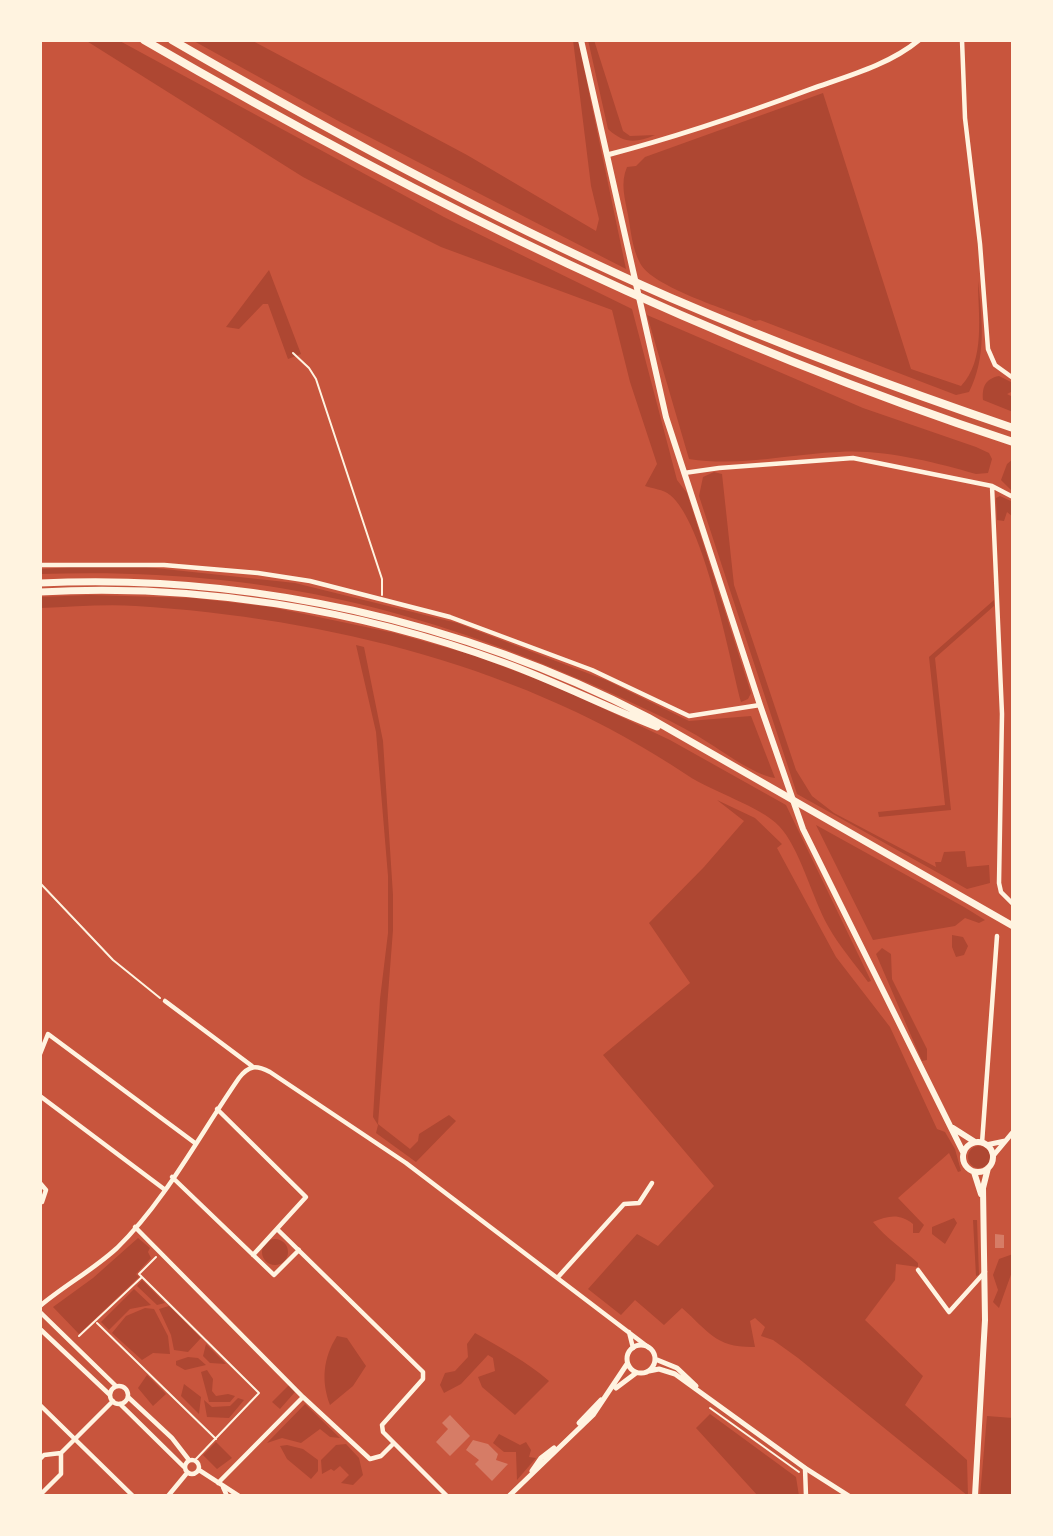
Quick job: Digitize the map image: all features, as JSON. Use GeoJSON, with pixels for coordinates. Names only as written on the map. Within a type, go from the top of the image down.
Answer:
{"type":"FeatureCollection","features":[{"type":"Feature","properties":{"kind":"highway"},"geometry":{"type":"LineString","coordinates":[[144,40],[370,166],[524,245],[663,309],[783,359],[1013,442]]}},
{"type":"Feature","properties":{"kind":"highway"},"geometry":{"type":"LineString","coordinates":[[172,40],[377,155],[530,233],[670,298],[787,345],[1013,428]]}},
{"type":"Feature","properties":{"kind":"main road"},"geometry":{"type":"LineString","coordinates":[[581,40],[645,328],[684,473],[760,705],[803,829],[941,1112],[952,1127],[963,1153],[965,1166],[974,1172],[983,1203]]}},
{"type":"Feature","properties":{"kind":"main road"},"geometry":{"type":"LineString","coordinates":[[40,583],[188,585],[235,590],[355,610],[510,655],[599,692],[1013,926]]}},
{"type":"Feature","properties":{"kind":"main road"},"geometry":{"type":"LineString","coordinates":[[40,592],[184,593],[243,599],[337,615],[396,629],[506,663],[671,732]]}},
{"type":"Feature","properties":{"kind":"main road"},"geometry":{"type":"LineString","coordinates":[[952,1127],[981,1143],[993,1156],[984,1181],[986,1272],[975,1496]]}},
{"type":"Feature","properties":{"kind":"main road"},"geometry":{"type":"LineString","coordinates":[[963,1153],[981,1143]]}},
{"type":"Feature","properties":{"kind":"main road"},"geometry":{"type":"LineString","coordinates":[[974,1172],[988,1168]]}},
{"type":"Feature","properties":{"kind":"street"},"geometry":{"type":"LineString","coordinates":[[607,155],[706,127],[867,68],[898,54],[919,40]]}},
{"type":"Feature","properties":{"kind":"street"},"geometry":{"type":"LineString","coordinates":[[962,40],[965,118],[980,244],[988,349],[995,365],[1013,378]]}},
{"type":"Feature","properties":{"kind":"street"},"geometry":{"type":"LineString","coordinates":[[684,473],[853,458],[992,486],[1013,497]]}},
{"type":"Feature","properties":{"kind":"street"},"geometry":{"type":"LineString","coordinates":[[992,486],[1002,714],[999,883],[1001,892],[1013,904]]}},
{"type":"Feature","properties":{"kind":"street"},"geometry":{"type":"LineString","coordinates":[[40,565],[101,563],[210,568],[310,581],[381,597],[450,617],[569,661],[688,716],[760,705]]}},
{"type":"Feature","properties":{"kind":"street"},"geometry":{"type":"LineString","coordinates":[[997,936],[981,1143],[1010,1138]]}},
{"type":"Feature","properties":{"kind":"street"},"geometry":{"type":"LineString","coordinates":[[165,1001],[252,1066],[270,1072],[406,1163],[559,1276],[649,1347],[655,1359],[682,1372],[703,1393]]}},
{"type":"Feature","properties":{"kind":"street"},"geometry":{"type":"LineString","coordinates":[[40,1054],[48,1034],[195,1143]]}},
{"type":"Feature","properties":{"kind":"street"},"geometry":{"type":"LineString","coordinates":[[239,1496],[199,1470],[172,1438],[128,1397],[125,1388],[116,1386],[41,1313],[40,1306],[96,1266],[135,1227],[245,1070],[252,1066]]}},
{"type":"Feature","properties":{"kind":"street"},"geometry":{"type":"LineString","coordinates":[[40,1096],[163,1189]]}},
{"type":"Feature","properties":{"kind":"street"},"geometry":{"type":"LineString","coordinates":[[217,1109],[305,1194],[305,1200],[253,1255]]}},
{"type":"Feature","properties":{"kind":"street"},"geometry":{"type":"LineString","coordinates":[[993,1156],[1010,1138]]}},
{"type":"Feature","properties":{"kind":"street"},"geometry":{"type":"LineString","coordinates":[[172,1177],[274,1275],[299,1250]]}},
{"type":"Feature","properties":{"kind":"street"},"geometry":{"type":"LineString","coordinates":[[40,1183],[46,1190],[42,1202]]}},
{"type":"Feature","properties":{"kind":"street"},"geometry":{"type":"LineString","coordinates":[[559,1276],[624,1204],[639,1203],[652,1183]]}},
{"type":"Feature","properties":{"kind":"street"},"geometry":{"type":"LineString","coordinates":[[135,1227],[303,1397],[370,1459],[381,1456],[393,1444]]}},
{"type":"Feature","properties":{"kind":"street"},"geometry":{"type":"LineString","coordinates":[[278,1230],[423,1372],[424,1379],[382,1425],[383,1432],[447,1496]]}},
{"type":"Feature","properties":{"kind":"street"},"geometry":{"type":"LineString","coordinates":[[918,1270],[949,1312],[986,1272]]}},
{"type":"Feature","properties":{"kind":"street"},"geometry":{"type":"LineString","coordinates":[[40,1329],[186,1470],[194,1474],[199,1470]]}},
{"type":"Feature","properties":{"kind":"street"},"geometry":{"type":"LineString","coordinates":[[626,1329],[632,1348]]}},
{"type":"Feature","properties":{"kind":"street"},"geometry":{"type":"LineString","coordinates":[[509,1496],[527,1478],[541,1458],[593,1415],[627,1364],[628,1353],[632,1348],[649,1347]]}},
{"type":"Feature","properties":{"kind":"street"},"geometry":{"type":"LineString","coordinates":[[649,1371],[655,1359]]}},
{"type":"Feature","properties":{"kind":"street"},"geometry":{"type":"LineString","coordinates":[[627,1364],[636,1373]]}},
{"type":"Feature","properties":{"kind":"street"},"geometry":{"type":"LineString","coordinates":[[609,1394],[636,1373],[659,1369],[675,1374],[805,1468],[849,1496]]}},
{"type":"Feature","properties":{"kind":"street"},"geometry":{"type":"LineString","coordinates":[[110,1395],[116,1386]]}},
{"type":"Feature","properties":{"kind":"street"},"geometry":{"type":"LineString","coordinates":[[120,1404],[128,1397]]}},
{"type":"Feature","properties":{"kind":"street"},"geometry":{"type":"LineString","coordinates":[[220,1485],[303,1397]]}},
{"type":"Feature","properties":{"kind":"street"},"geometry":{"type":"LineString","coordinates":[[40,1459],[44,1455],[61,1453],[113,1401]]}},
{"type":"Feature","properties":{"kind":"street"},"geometry":{"type":"LineString","coordinates":[[40,1405],[133,1496]]}},
{"type":"Feature","properties":{"kind":"street"},"geometry":{"type":"LineString","coordinates":[[40,1495],[61,1474],[61,1453]]}},
{"type":"Feature","properties":{"kind":"street"},"geometry":{"type":"LineString","coordinates":[[168,1496],[192,1460]]}},
{"type":"Feature","properties":{"kind":"street"},"geometry":{"type":"LineString","coordinates":[[805,1468],[806,1496]]}},
{"type":"Feature","properties":{"kind":"street"},"geometry":{"type":"LineString","coordinates":[[220,1485],[227,1496]]}},
{"type":"Feature","properties":{"kind":"path"},"geometry":{"type":"LineString","coordinates":[[293,353],[316,379],[382,579],[381,597]]}},
{"type":"Feature","properties":{"kind":"path"},"geometry":{"type":"LineString","coordinates":[[40,883],[113,960],[165,1001]]}},
{"type":"Feature","properties":{"kind":"path"},"geometry":{"type":"LineString","coordinates":[[160,1252],[139,1274],[259,1393],[216,1439],[192,1460]]}},
{"type":"Feature","properties":{"kind":"path"},"geometry":{"type":"LineString","coordinates":[[79,1336],[95,1321],[97,1323],[142,1277]]}},
{"type":"Feature","properties":{"kind":"path"},"geometry":{"type":"LineString","coordinates":[[97,1323],[216,1439]]}},
{"type":"Feature","properties":{"kind":"path"},"geometry":{"type":"LineString","coordinates":[[706,1405],[806,1478]]}},
{"type":"Feature","properties":{"kind":"shaded area"},"geometry":{"type":"Polygon","coordinates":[[[85,40],[118,40],[444,217],[632,309],[677,480],[687,493],[751,693],[748,699],[741,702],[714,591],[694,532],[670,495],[645,486],[657,464],[630,382],[612,310],[441,247],[357,205],[303,177],[85,40]]]}},
{"type":"Feature","properties":{"kind":"shaded area"},"geometry":{"type":"Polygon","coordinates":[[[192,40],[251,40],[467,155],[596,231],[599,219],[591,186],[573,40],[578,40],[626,269],[342,123],[192,40]]]}},
{"type":"Feature","properties":{"kind":"shaded area"},"geometry":{"type":"Polygon","coordinates":[[[588,40],[594,40],[623,131],[630,136],[655,135],[630,141],[608,129],[588,40]]]}},
{"type":"Feature","properties":{"kind":"shaded area"},"geometry":{"type":"Polygon","coordinates":[[[823,93],[911,369],[961,386],[969,375],[977,350],[978,281],[982,324],[981,352],[969,392],[956,395],[760,320],[755,321],[710,304],[659,281],[647,272],[637,257],[623,185],[627,167],[636,166],[645,157],[823,93]]]}},
{"type":"Feature","properties":{"kind":"shaded area"},"geometry":{"type":"Polygon","coordinates":[[[269,270],[301,354],[288,359],[268,304],[263,304],[239,329],[226,327],[269,270]]]}},
{"type":"Feature","properties":{"kind":"shaded area"},"geometry":{"type":"Polygon","coordinates":[[[647,315],[863,408],[989,453],[992,459],[988,473],[976,474],[908,457],[873,452],[820,453],[727,462],[689,459],[647,315]]]}},
{"type":"Feature","properties":{"kind":"shaded area"},"geometry":{"type":"Polygon","coordinates":[[[999,376],[1013,383],[1013,391],[1007,394],[1013,397],[1013,412],[983,400],[985,384],[999,376]]]}},
{"type":"Feature","properties":{"kind":"shaded area"},"geometry":{"type":"Polygon","coordinates":[[[1013,459],[1013,492],[1001,480],[1007,464],[1013,459]]]}},
{"type":"Feature","properties":{"kind":"shaded area"},"geometry":{"type":"Polygon","coordinates":[[[714,472],[722,474],[734,585],[796,770],[812,796],[834,813],[936,867],[935,862],[941,862],[944,852],[965,851],[967,867],[989,865],[990,883],[967,889],[797,794],[699,496],[703,477],[714,472]]]}},
{"type":"Feature","properties":{"kind":"shaded area"},"geometry":{"type":"Polygon","coordinates":[[[1000,496],[1013,502],[1013,517],[1007,512],[1004,521],[997,520],[996,498],[1000,496]]]}},
{"type":"Feature","properties":{"kind":"shaded area"},"geometry":{"type":"Polygon","coordinates":[[[87,566],[146,567],[295,583],[457,623],[608,681],[689,721],[751,716],[775,778],[746,766],[671,721],[591,684],[522,655],[389,611],[255,584],[115,573],[40,574],[40,569],[87,566]]]}},
{"type":"Feature","properties":{"kind":"shaded area"},"geometry":{"type":"Polygon","coordinates":[[[90,595],[193,598],[271,607],[394,633],[473,655],[560,688],[670,740],[786,805],[871,981],[868,982],[832,933],[793,846],[779,826],[760,812],[697,781],[625,737],[560,705],[493,677],[352,636],[208,612],[100,605],[40,608],[40,597],[90,595]]]}},
{"type":"Feature","properties":{"kind":"shaded area"},"geometry":{"type":"Polygon","coordinates":[[[994,600],[994,606],[935,658],[951,810],[879,817],[878,812],[945,805],[929,657],[994,600]]]}},
{"type":"Feature","properties":{"kind":"shaded area"},"geometry":{"type":"Polygon","coordinates":[[[356,645],[364,647],[383,741],[393,895],[393,930],[378,1124],[410,1149],[418,1141],[419,1134],[449,1115],[456,1121],[416,1162],[376,1133],[378,1125],[373,1117],[380,999],[388,933],[388,876],[376,732],[356,645]]]}},
{"type":"Feature","properties":{"kind":"shaded area"},"geometry":{"type":"Polygon","coordinates":[[[717,800],[755,818],[782,844],[777,848],[836,957],[890,1027],[937,1129],[945,1132],[955,1149],[961,1171],[958,1172],[949,1153],[898,1198],[924,1225],[919,1233],[913,1233],[913,1224],[898,1217],[873,1222],[918,1263],[918,1267],[896,1264],[895,1280],[865,1320],[923,1376],[905,1405],[967,1460],[968,1496],[798,1358],[773,1340],[761,1336],[765,1327],[755,1318],[750,1321],[755,1347],[742,1347],[714,1337],[682,1308],[664,1325],[635,1300],[621,1315],[588,1289],[637,1234],[658,1246],[714,1186],[603,1055],[690,983],[649,923],[744,821],[717,800]]]}},
{"type":"Feature","properties":{"kind":"shaded area"},"geometry":{"type":"Polygon","coordinates":[[[816,825],[985,920],[979,923],[965,918],[955,926],[873,940],[816,825]]]}},
{"type":"Feature","properties":{"kind":"shaded area"},"geometry":{"type":"Polygon","coordinates":[[[952,935],[963,937],[968,946],[964,955],[956,957],[952,947],[952,935]]]}},
{"type":"Feature","properties":{"kind":"shaded area"},"geometry":{"type":"Polygon","coordinates":[[[882,948],[891,954],[892,979],[927,1049],[927,1060],[922,1061],[876,954],[882,948]]]}},
{"type":"Feature","properties":{"kind":"shaded area"},"geometry":{"type":"Polygon","coordinates":[[[979,1146],[987,1149],[990,1157],[987,1165],[979,1168],[971,1165],[968,1157],[971,1149],[979,1146]]]}},
{"type":"Feature","properties":{"kind":"shaded area"},"geometry":{"type":"Polygon","coordinates":[[[954,1218],[957,1223],[945,1244],[932,1234],[932,1227],[954,1218]]]}},
{"type":"Feature","properties":{"kind":"shaded area"},"geometry":{"type":"Polygon","coordinates":[[[973,1220],[977,1220],[979,1275],[976,1276],[973,1220]]]}},
{"type":"Feature","properties":{"kind":"shaded area"},"geometry":{"type":"Polygon","coordinates":[[[138,1238],[150,1248],[148,1252],[151,1258],[136,1274],[139,1277],[79,1334],[53,1307],[93,1278],[138,1238]]]}},
{"type":"Feature","properties":{"kind":"shaded area"},"geometry":{"type":"Polygon","coordinates":[[[275,1239],[284,1243],[288,1252],[284,1261],[275,1265],[266,1261],[262,1252],[266,1243],[275,1239]]]}},
{"type":"Feature","properties":{"kind":"shaded area"},"geometry":{"type":"Polygon","coordinates":[[[1013,1254],[1013,1269],[999,1308],[993,1302],[998,1290],[993,1275],[999,1259],[1013,1254]]]}},
{"type":"Feature","properties":{"kind":"shaded area"},"geometry":{"type":"Polygon","coordinates":[[[142,1280],[165,1303],[157,1305],[137,1286],[142,1280]]]}},
{"type":"Feature","properties":{"kind":"shaded area"},"geometry":{"type":"Polygon","coordinates":[[[134,1289],[151,1305],[130,1309],[109,1330],[101,1322],[134,1289]]]}},
{"type":"Feature","properties":{"kind":"shaded area"},"geometry":{"type":"Polygon","coordinates":[[[169,1306],[201,1338],[188,1352],[174,1350],[171,1335],[159,1309],[169,1306]]]}},
{"type":"Feature","properties":{"kind":"shaded area"},"geometry":{"type":"Polygon","coordinates":[[[145,1308],[154,1309],[168,1336],[170,1354],[153,1353],[142,1360],[112,1333],[126,1316],[145,1308]]]}},
{"type":"Feature","properties":{"kind":"shaded area"},"geometry":{"type":"Polygon","coordinates":[[[475,1333],[549,1381],[515,1415],[482,1387],[478,1377],[495,1371],[493,1358],[488,1355],[461,1384],[444,1393],[440,1385],[445,1373],[455,1371],[468,1357],[467,1344],[475,1333]]]}},
{"type":"Feature","properties":{"kind":"shaded area"},"geometry":{"type":"Polygon","coordinates":[[[337,1336],[347,1338],[366,1366],[353,1386],[330,1405],[325,1387],[325,1370],[337,1336]]]}},
{"type":"Feature","properties":{"kind":"shaded area"},"geometry":{"type":"Polygon","coordinates":[[[206,1344],[226,1364],[210,1363],[203,1356],[206,1344]]]}},
{"type":"Feature","properties":{"kind":"shaded area"},"geometry":{"type":"Polygon","coordinates":[[[188,1357],[198,1358],[206,1365],[185,1370],[176,1365],[176,1361],[188,1357]]]}},
{"type":"Feature","properties":{"kind":"shaded area"},"geometry":{"type":"Polygon","coordinates":[[[207,1370],[213,1379],[212,1391],[216,1396],[235,1396],[230,1402],[209,1402],[201,1372],[207,1370]]]}},
{"type":"Feature","properties":{"kind":"shaded area"},"geometry":{"type":"Polygon","coordinates":[[[147,1375],[166,1394],[153,1406],[138,1388],[147,1375]]]}},
{"type":"Feature","properties":{"kind":"shaded area"},"geometry":{"type":"Polygon","coordinates":[[[184,1384],[201,1397],[199,1414],[181,1396],[184,1384]]]}},
{"type":"Feature","properties":{"kind":"shaded area"},"geometry":{"type":"Polygon","coordinates":[[[289,1385],[295,1392],[280,1409],[272,1402],[289,1385]]]}},
{"type":"Feature","properties":{"kind":"shaded area"},"geometry":{"type":"Polygon","coordinates":[[[238,1398],[244,1400],[229,1418],[207,1417],[204,1400],[212,1407],[230,1406],[238,1398]]]}},
{"type":"Feature","properties":{"kind":"shaded area"},"geometry":{"type":"Polygon","coordinates":[[[305,1404],[340,1438],[330,1437],[320,1429],[301,1443],[282,1438],[267,1443],[305,1404]]]}},
{"type":"Feature","properties":{"kind":"shaded area"},"geometry":{"type":"Polygon","coordinates":[[[710,1414],[796,1477],[799,1496],[758,1496],[696,1428],[710,1414]]]}},
{"type":"Feature","properties":{"kind":"shaded area"},"geometry":{"type":"Polygon","coordinates":[[[987,1416],[1013,1418],[1013,1496],[980,1496],[987,1416]]]}},
{"type":"Feature","properties":{"kind":"shaded area"},"geometry":{"type":"Polygon","coordinates":[[[499,1434],[520,1445],[526,1442],[531,1450],[529,1457],[536,1458],[517,1480],[516,1452],[504,1452],[493,1443],[499,1434]]]}},
{"type":"Feature","properties":{"kind":"shaded area"},"geometry":{"type":"Polygon","coordinates":[[[216,1442],[232,1458],[217,1469],[203,1455],[216,1442]]]}},
{"type":"Feature","properties":{"kind":"shaded area"},"geometry":{"type":"Polygon","coordinates":[[[346,1444],[359,1458],[363,1475],[353,1485],[341,1483],[349,1475],[340,1466],[334,1471],[331,1469],[322,1474],[321,1460],[336,1445],[346,1444]]]}},
{"type":"Feature","properties":{"kind":"shaded area"},"geometry":{"type":"Polygon","coordinates":[[[280,1446],[303,1449],[318,1460],[318,1471],[311,1479],[287,1459],[280,1446]]]}},
{"type":"Feature","properties":{"kind":"building"},"geometry":{"type":"Polygon","coordinates":[[[995,1234],[1004,1235],[1004,1248],[995,1248],[995,1234]]]}},
{"type":"Feature","properties":{"kind":"building"},"geometry":{"type":"Polygon","coordinates":[[[450,1415],[470,1436],[450,1456],[436,1442],[448,1429],[442,1423],[450,1415]]]}},
{"type":"Feature","properties":{"kind":"building"},"geometry":{"type":"Polygon","coordinates":[[[473,1440],[488,1444],[498,1454],[496,1460],[508,1464],[492,1481],[475,1464],[479,1460],[466,1450],[473,1440]]]}}]}
